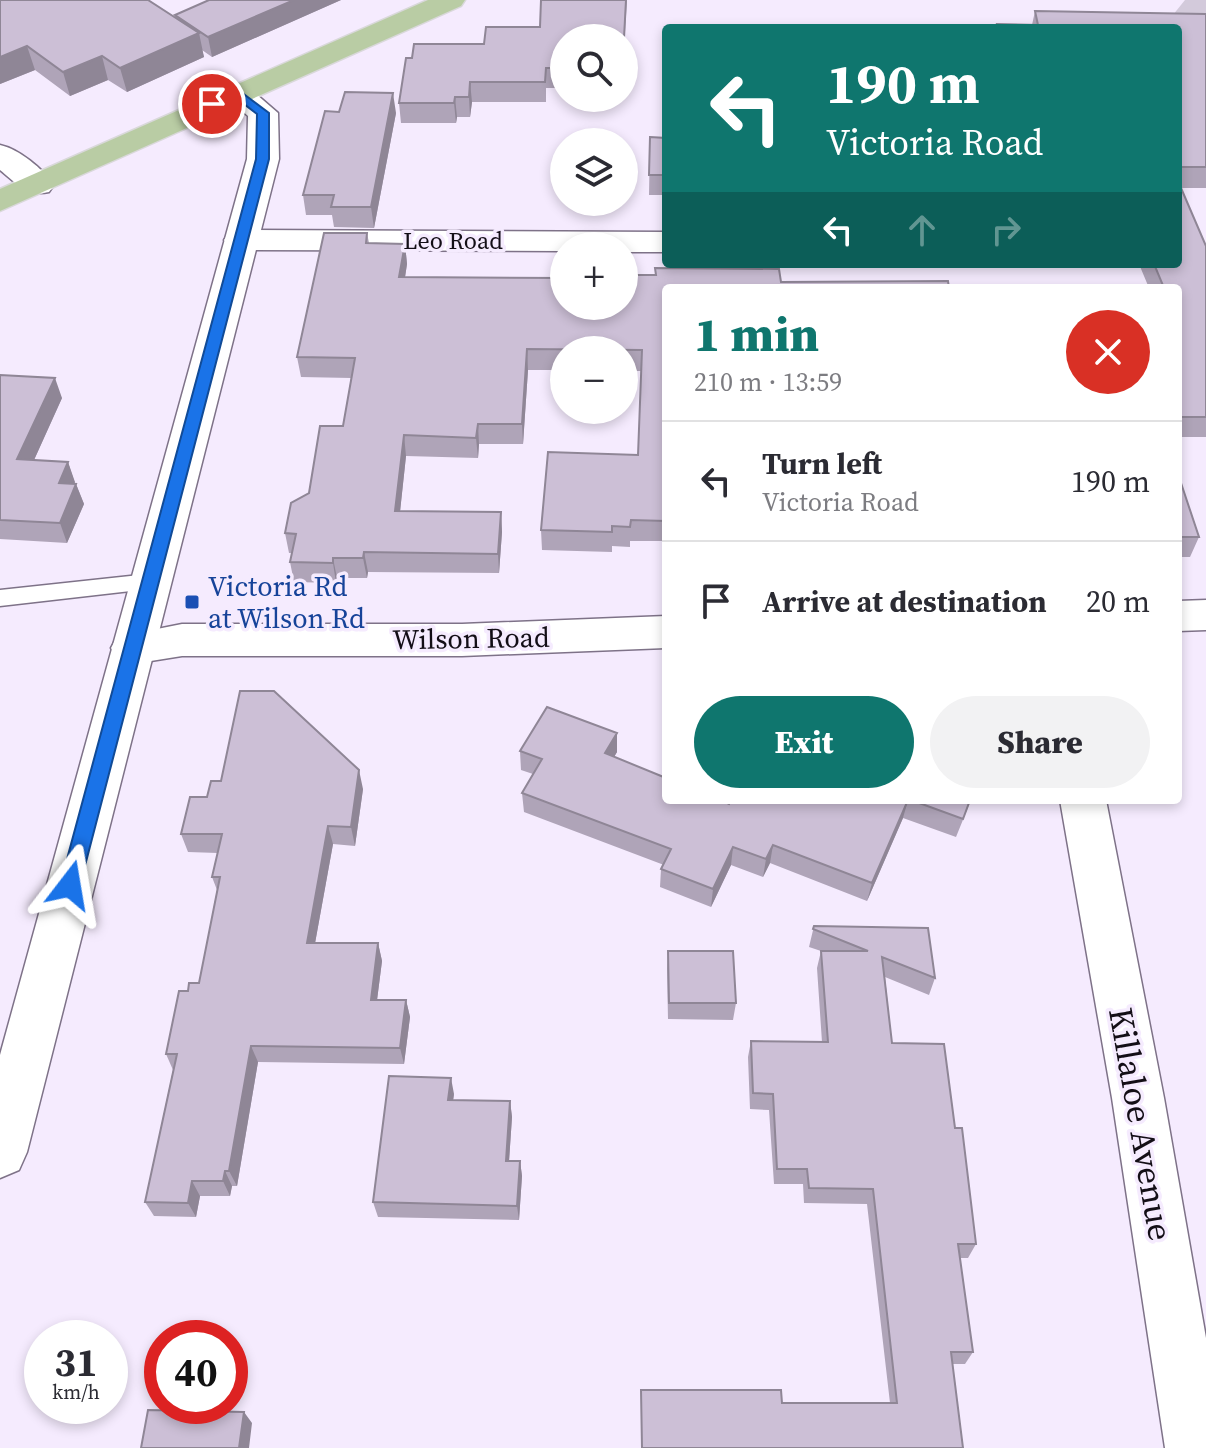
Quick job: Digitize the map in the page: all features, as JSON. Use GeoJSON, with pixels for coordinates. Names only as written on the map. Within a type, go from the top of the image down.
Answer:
{"type":"FeatureCollection","features":[{"type":"Feature","properties":{"kind":"main road"},"geometry":{"type":"LineString","coordinates":[[0,201],[451,0]]}},
{"type":"Feature","properties":{"kind":"street"},"geometry":{"type":"LineString","coordinates":[[0,1152],[263,159],[263,113],[237,93]]}},
{"type":"Feature","properties":{"kind":"street"},"geometry":{"type":"LineString","coordinates":[[0,154],[38,185]]}},
{"type":"Feature","properties":{"kind":"street","name":"Leo Road"},"geometry":{"type":"LineString","coordinates":[[241,240],[662,242]]}},
{"type":"Feature","properties":{"kind":"street"},"geometry":{"type":"LineString","coordinates":[[1182,616],[1206,615]]}},
{"type":"Feature","properties":{"kind":"street","name":"Wilson Road"},"geometry":{"type":"LineString","coordinates":[[132,648],[182,640],[462,640],[662,632]]}},
{"type":"Feature","properties":{"kind":"street","name":"Killaloe Avenue"},"geometry":{"type":"LineString","coordinates":[[1084,804],[1138,1098],[1195,1448]]}},
{"type":"Feature","properties":{"kind":"lane"},"geometry":{"type":"LineString","coordinates":[[0,598],[149,582]]}},
{"type":"Feature","properties":{"kind":"building"},"geometry":{"type":"Polygon","coordinates":[[[0,0],[148,0],[199,33],[120,68],[102,56],[63,72],[27,46],[0,57],[0,0]]]}},
{"type":"Feature","properties":{"kind":"building"},"geometry":{"type":"Polygon","coordinates":[[[209,0],[294,0],[208,37],[175,15],[209,0]]]}},
{"type":"Feature","properties":{"kind":"building"},"geometry":{"type":"Polygon","coordinates":[[[541,0],[626,0],[625,24],[550,24],[550,68],[546,68],[545,82],[470,82],[469,97],[455,97],[454,103],[399,103],[406,58],[412,58],[414,44],[484,44],[486,27],[540,27],[541,0]]]}},
{"type":"Feature","properties":{"kind":"building"},"geometry":{"type":"Polygon","coordinates":[[[1035,11],[1206,14],[1206,167],[1182,167],[1182,24],[1038,24],[1035,11]]]}},
{"type":"Feature","properties":{"kind":"building"},"geometry":{"type":"Polygon","coordinates":[[[345,92],[393,93],[371,207],[331,207],[334,195],[303,195],[325,111],[339,112],[345,92]]]}},
{"type":"Feature","properties":{"kind":"building"},"geometry":{"type":"Polygon","coordinates":[[[650,137],[662,138],[662,175],[649,175],[650,137]]]}},
{"type":"Feature","properties":{"kind":"building"},"geometry":{"type":"Polygon","coordinates":[[[1182,190],[1206,246],[1206,417],[1182,417],[1182,284],[1162,284],[1156,268],[1182,268],[1182,190]]]}},
{"type":"Feature","properties":{"kind":"building"},"geometry":{"type":"Polygon","coordinates":[[[324,233],[367,233],[366,243],[405,244],[399,277],[550,278],[550,320],[638,320],[638,275],[656,275],[655,268],[779,269],[781,282],[948,281],[948,284],[662,284],[662,521],[631,520],[630,527],[612,526],[612,532],[541,530],[548,452],[638,455],[642,350],[638,350],[638,336],[550,336],[550,349],[527,349],[522,424],[478,424],[476,438],[404,435],[395,511],[501,512],[498,554],[364,552],[363,558],[333,558],[333,563],[290,562],[296,534],[285,533],[291,503],[309,493],[320,426],[343,426],[355,358],[297,357],[324,233]]]}},
{"type":"Feature","properties":{"kind":"building"},"geometry":{"type":"Polygon","coordinates":[[[0,375],[55,378],[17,459],[68,462],[59,483],[76,484],[60,523],[0,520],[0,375]]]}},
{"type":"Feature","properties":{"kind":"building"},"geometry":{"type":"Polygon","coordinates":[[[1182,486],[1199,537],[1182,537],[1182,486]]]}},
{"type":"Feature","properties":{"kind":"building"},"geometry":{"type":"Polygon","coordinates":[[[240,691],[274,691],[359,770],[351,827],[328,826],[307,943],[378,943],[371,1000],[406,1000],[400,1048],[251,1046],[229,1171],[225,1171],[223,1181],[192,1181],[188,1203],[145,1202],[177,1054],[166,1054],[179,991],[188,991],[189,983],[199,983],[220,877],[212,877],[222,834],[181,834],[190,797],[207,797],[211,781],[221,781],[240,691]]]}},
{"type":"Feature","properties":{"kind":"building"},"geometry":{"type":"Polygon","coordinates":[[[547,707],[617,733],[605,753],[662,776],[662,804],[906,804],[872,883],[773,845],[766,859],[733,847],[713,889],[661,869],[671,849],[522,793],[542,759],[520,751],[547,707]]]}},
{"type":"Feature","properties":{"kind":"building"},"geometry":{"type":"Polygon","coordinates":[[[922,804],[969,804],[963,819],[922,804]]]}},
{"type":"Feature","properties":{"kind":"building"},"geometry":{"type":"Polygon","coordinates":[[[814,926],[928,928],[935,978],[882,957],[892,1043],[944,1044],[955,1128],[962,1128],[976,1244],[958,1244],[973,1352],[951,1352],[963,1448],[642,1448],[641,1390],[781,1390],[782,1403],[897,1403],[873,1189],[809,1188],[807,1169],[777,1169],[773,1094],[753,1093],[751,1041],[828,1042],[821,951],[868,951],[813,929],[814,926]]]}},
{"type":"Feature","properties":{"kind":"building"},"geometry":{"type":"Polygon","coordinates":[[[668,951],[733,951],[736,1003],[669,1003],[668,951]]]}},
{"type":"Feature","properties":{"kind":"building"},"geometry":{"type":"Polygon","coordinates":[[[389,1076],[451,1078],[448,1100],[510,1101],[506,1161],[520,1161],[517,1206],[373,1202],[389,1076]]]}},
{"type":"Feature","properties":{"kind":"building"},"geometry":{"type":"Polygon","coordinates":[[[145,1424],[242,1424],[239,1448],[141,1448],[145,1424]]]}},
{"type":"Feature","properties":{"kind":"tunnel"},"geometry":{"type":"LineString","coordinates":[[1185,0],[1206,17]]}},
{"type":"Feature","properties":{"kind":"place","name":"Victoria Rd at Wilson Rd"},"geometry":{"type":"Point","coordinates":[192,602]}},
{"type":"Feature","properties":{"kind":"route"},"geometry":{"type":"LineString","coordinates":[[70,885],[263,159],[263,113],[237,93],[212,104]]}}]}
